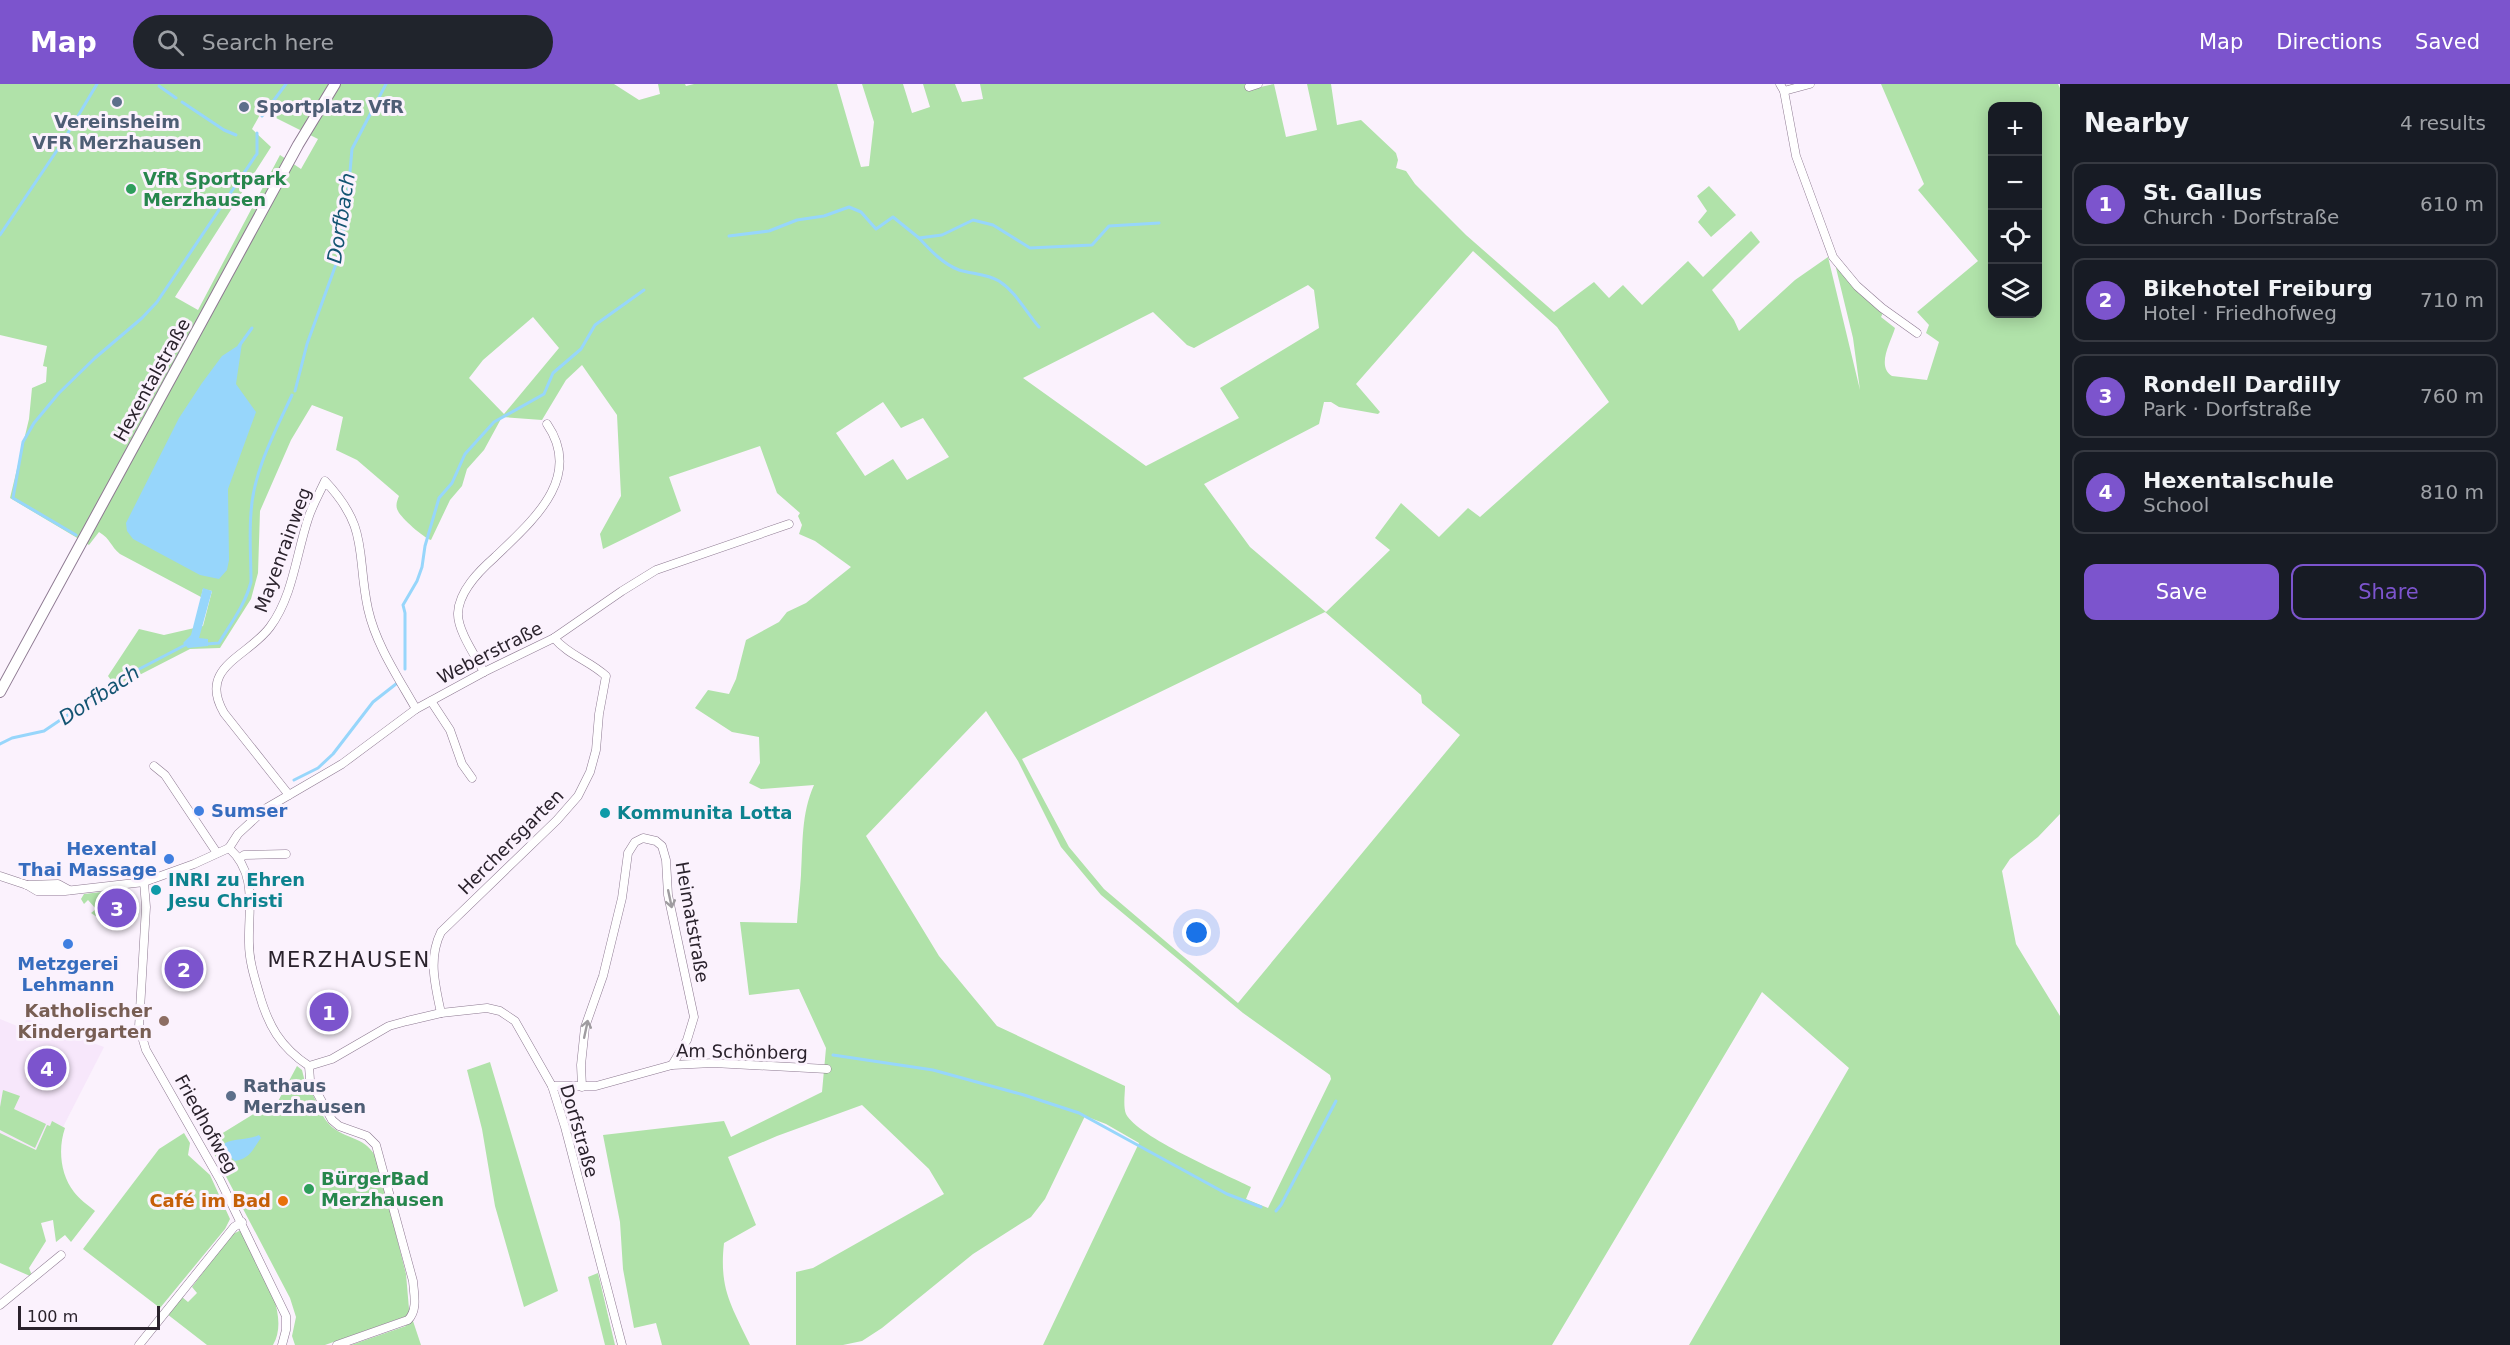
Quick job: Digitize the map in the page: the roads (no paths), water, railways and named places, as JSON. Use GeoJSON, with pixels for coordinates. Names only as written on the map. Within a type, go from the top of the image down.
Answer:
{"type":"FeatureCollection","features":[{"type":"Feature","properties":{"kind":"main road","name":"Hexentalstraße"},"geometry":{"type":"LineString","coordinates":[[0,692],[298,145],[335,84]]}},
{"type":"Feature","properties":{"kind":"street"},"geometry":{"type":"LineString","coordinates":[[1249,87],[1258,84]]}},
{"type":"Feature","properties":{"kind":"street"},"geometry":{"type":"LineString","coordinates":[[1810,84],[1782,88],[1796,156],[1833,257],[1857,286],[1917,333]]}},
{"type":"Feature","properties":{"kind":"street"},"geometry":{"type":"LineString","coordinates":[[484,672],[466,640],[458,615],[461,600],[469,585],[483,568],[534,516],[555,488],[561,457],[556,437],[547,424]]}},
{"type":"Feature","properties":{"kind":"street","name":"Mayenrainweg"},"geometry":{"type":"LineString","coordinates":[[289,795],[224,713],[215,687],[228,663],[262,636],[280,612],[292,579],[308,517],[325,481],[338,495],[357,528],[368,609],[380,643],[416,709]]}},
{"type":"Feature","properties":{"kind":"street","name":"Weberstraße"},"geometry":{"type":"LineString","coordinates":[[229,848],[251,821],[265,809],[342,764],[416,709],[554,638],[656,570],[789,524]]}},
{"type":"Feature","properties":{"kind":"street","name":"Herchersgarten"},"geometry":{"type":"LineString","coordinates":[[441,1013],[432,958],[441,932],[557,820],[578,796],[590,772],[596,750],[599,714],[606,676],[562,648],[554,638]]}},
{"type":"Feature","properties":{"kind":"street"},"geometry":{"type":"LineString","coordinates":[[431,701],[450,730],[462,764],[472,778]]}},
{"type":"Feature","properties":{"kind":"street"},"geometry":{"type":"LineString","coordinates":[[154,766],[165,775],[217,853]]}},
{"type":"Feature","properties":{"kind":"street","name":"Heimatstraße"},"geometry":{"type":"LineString","coordinates":[[582,1087],[581,1065],[585,1028],[603,976],[622,898],[628,853],[635,842],[643,838],[650,838],[662,846],[666,860],[668,895],[694,1017],[687,1040],[672,1065]]}},
{"type":"Feature","properties":{"kind":"street"},"geometry":{"type":"LineString","coordinates":[[0,876],[38,891],[69,890],[144,882],[194,864],[229,848],[240,858],[245,867],[250,898],[251,968],[271,1029],[282,1045],[309,1066],[310,1080],[332,1120],[339,1126],[367,1136],[376,1145],[414,1292],[413,1315],[408,1320],[337,1345]]}},
{"type":"Feature","properties":{"kind":"street"},"geometry":{"type":"LineString","coordinates":[[240,858],[244,855],[286,854]]}},
{"type":"Feature","properties":{"kind":"street","name":"Friedhofweg"},"geometry":{"type":"LineString","coordinates":[[144,882],[146,907],[139,1027],[146,1050],[242,1222],[286,1316],[285,1344]]}},
{"type":"Feature","properties":{"kind":"street","name":"Dorfstraße"},"geometry":{"type":"LineString","coordinates":[[309,1066],[351,1050],[388,1026],[441,1013],[487,1008],[500,1011],[515,1021],[552,1086],[565,1127],[622,1345]]}},
{"type":"Feature","properties":{"kind":"street","name":"Am Schönberg"},"geometry":{"type":"LineString","coordinates":[[552,1086],[596,1086],[672,1065],[713,1063],[826,1069]]}},
{"type":"Feature","properties":{"kind":"street"},"geometry":{"type":"LineString","coordinates":[[139,1345],[234,1227],[242,1222]]}},
{"type":"Feature","properties":{"kind":"street"},"geometry":{"type":"LineString","coordinates":[[0,1305],[61,1255]]}},
{"type":"Feature","properties":{"kind":"water"},"geometry":{"type":"Polygon","coordinates":[[[242,343],[236,384],[256,412],[228,489],[229,560],[227,570],[219,579],[200,575],[133,539],[127,531],[126,523],[179,418],[222,356],[242,343]]]}},
{"type":"Feature","properties":{"kind":"water"},"geometry":{"type":"Polygon","coordinates":[[[203,588],[212,591],[199,638],[208,639],[208,646],[188,648],[183,643],[191,635],[203,588]]]}},
{"type":"Feature","properties":{"kind":"water"},"geometry":{"type":"Polygon","coordinates":[[[259,1135],[261,1138],[253,1150],[240,1160],[235,1161],[223,1150],[225,1143],[259,1135]]]}},
{"type":"Feature","properties":{"kind":"waterway"},"geometry":{"type":"LineString","coordinates":[[0,235],[62,143],[97,84]]}},
{"type":"Feature","properties":{"kind":"waterway"},"geometry":{"type":"LineString","coordinates":[[262,116],[286,84]]}},
{"type":"Feature","properties":{"kind":"waterway","name":"Dorfbach"},"geometry":{"type":"LineString","coordinates":[[295,391],[307,344],[339,256],[347,206],[352,149],[386,84]]}},
{"type":"Feature","properties":{"kind":"waterway"},"geometry":{"type":"LineString","coordinates":[[159,86],[176,98]]}},
{"type":"Feature","properties":{"kind":"waterway"},"geometry":{"type":"LineString","coordinates":[[182,102],[224,130],[236,135]]}},
{"type":"Feature","properties":{"kind":"waterway"},"geometry":{"type":"LineString","coordinates":[[257,133],[257,154]]}},
{"type":"Feature","properties":{"kind":"waterway"},"geometry":{"type":"LineString","coordinates":[[76,535],[13,498],[23,442],[34,423],[59,393],[157,302],[256,155]]}},
{"type":"Feature","properties":{"kind":"waterway"},"geometry":{"type":"LineString","coordinates":[[729,236],[769,231],[797,220],[824,216],[849,207],[861,212],[876,229],[893,217],[919,238],[942,235],[973,220],[993,225],[1030,248],[1092,245],[1109,226],[1159,223]]}},
{"type":"Feature","properties":{"kind":"waterway"},"geometry":{"type":"LineString","coordinates":[[919,238],[937,256],[953,267],[999,281],[1016,296],[1039,327]]}},
{"type":"Feature","properties":{"kind":"waterway"},"geometry":{"type":"LineString","coordinates":[[405,669],[403,605],[422,567],[425,546],[439,498],[452,483],[465,454],[494,422],[544,394],[553,373],[581,349],[595,325],[644,290]]}},
{"type":"Feature","properties":{"kind":"waterway","name":"Dorfbach"},"geometry":{"type":"LineString","coordinates":[[239,346],[252,328]]}},
{"type":"Feature","properties":{"kind":"waterway","name":"Dorfbach"},"geometry":{"type":"LineString","coordinates":[[206,644],[219,643],[237,614],[251,582],[251,513],[256,482],[266,452],[292,395]]}},
{"type":"Feature","properties":{"kind":"waterway","name":"Dorfbach"},"geometry":{"type":"LineString","coordinates":[[0,744],[12,738],[44,731],[124,677],[189,643]]}},
{"type":"Feature","properties":{"kind":"waterway"},"geometry":{"type":"LineString","coordinates":[[294,780],[318,768],[333,754],[373,702],[396,684]]}},
{"type":"Feature","properties":{"kind":"waterway"},"geometry":{"type":"LineString","coordinates":[[833,1055],[933,1070],[1079,1113],[1227,1194],[1261,1207]]}},
{"type":"Feature","properties":{"kind":"waterway"},"geometry":{"type":"LineString","coordinates":[[1276,1211],[1336,1101]]}},
{"type":"Feature","properties":{"kind":"place","name":"Vereinsheim VFR Merzhausen"},"geometry":{"type":"Point","coordinates":[117,102]}},
{"type":"Feature","properties":{"kind":"place","name":"Sportplatz VfR"},"geometry":{"type":"Point","coordinates":[244,107]}},
{"type":"Feature","properties":{"kind":"place","name":"VfR Sportpark Merzhausen"},"geometry":{"type":"Point","coordinates":[131,189]}},
{"type":"Feature","properties":{"kind":"place","name":"Sumser"},"geometry":{"type":"Point","coordinates":[199,811]}},
{"type":"Feature","properties":{"kind":"place","name":"Kommunita Lotta"},"geometry":{"type":"Point","coordinates":[605,813]}},
{"type":"Feature","properties":{"kind":"place","name":"Hexental Thai Massage"},"geometry":{"type":"Point","coordinates":[169,859]}},
{"type":"Feature","properties":{"kind":"place","name":"INRI zu Ehren Jesu Christi"},"geometry":{"type":"Point","coordinates":[156,890]}},
{"type":"Feature","properties":{"kind":"place","name":"Rondell Dardilly"},"geometry":{"type":"Point","coordinates":[117,908]}},
{"type":"Feature","properties":{"kind":"place","name":"Metzgerei Lehmann"},"geometry":{"type":"Point","coordinates":[68,944]}},
{"type":"Feature","properties":{"kind":"place","name":"Bikehotel Freiburg"},"geometry":{"type":"Point","coordinates":[184,969]}},
{"type":"Feature","properties":{"kind":"place","name":"St. Gallus"},"geometry":{"type":"Point","coordinates":[329,1012]}},
{"type":"Feature","properties":{"kind":"place","name":"Katholischer Kindergarten"},"geometry":{"type":"Point","coordinates":[164,1021]}},
{"type":"Feature","properties":{"kind":"place","name":"Hexentalschule"},"geometry":{"type":"Point","coordinates":[47,1068]}},
{"type":"Feature","properties":{"kind":"place","name":"Rathaus Merzhausen"},"geometry":{"type":"Point","coordinates":[231,1096]}},
{"type":"Feature","properties":{"kind":"place","name":"BürgerBad Merzhausen"},"geometry":{"type":"Point","coordinates":[309,1189]}},
{"type":"Feature","properties":{"kind":"place","name":"Café im Bad"},"geometry":{"type":"Point","coordinates":[283,1201]}},
{"type":"Feature","properties":{"kind":"district","name":"MERZHAUSEN"},"geometry":{"type":"Point","coordinates":[349,960]}}]}
